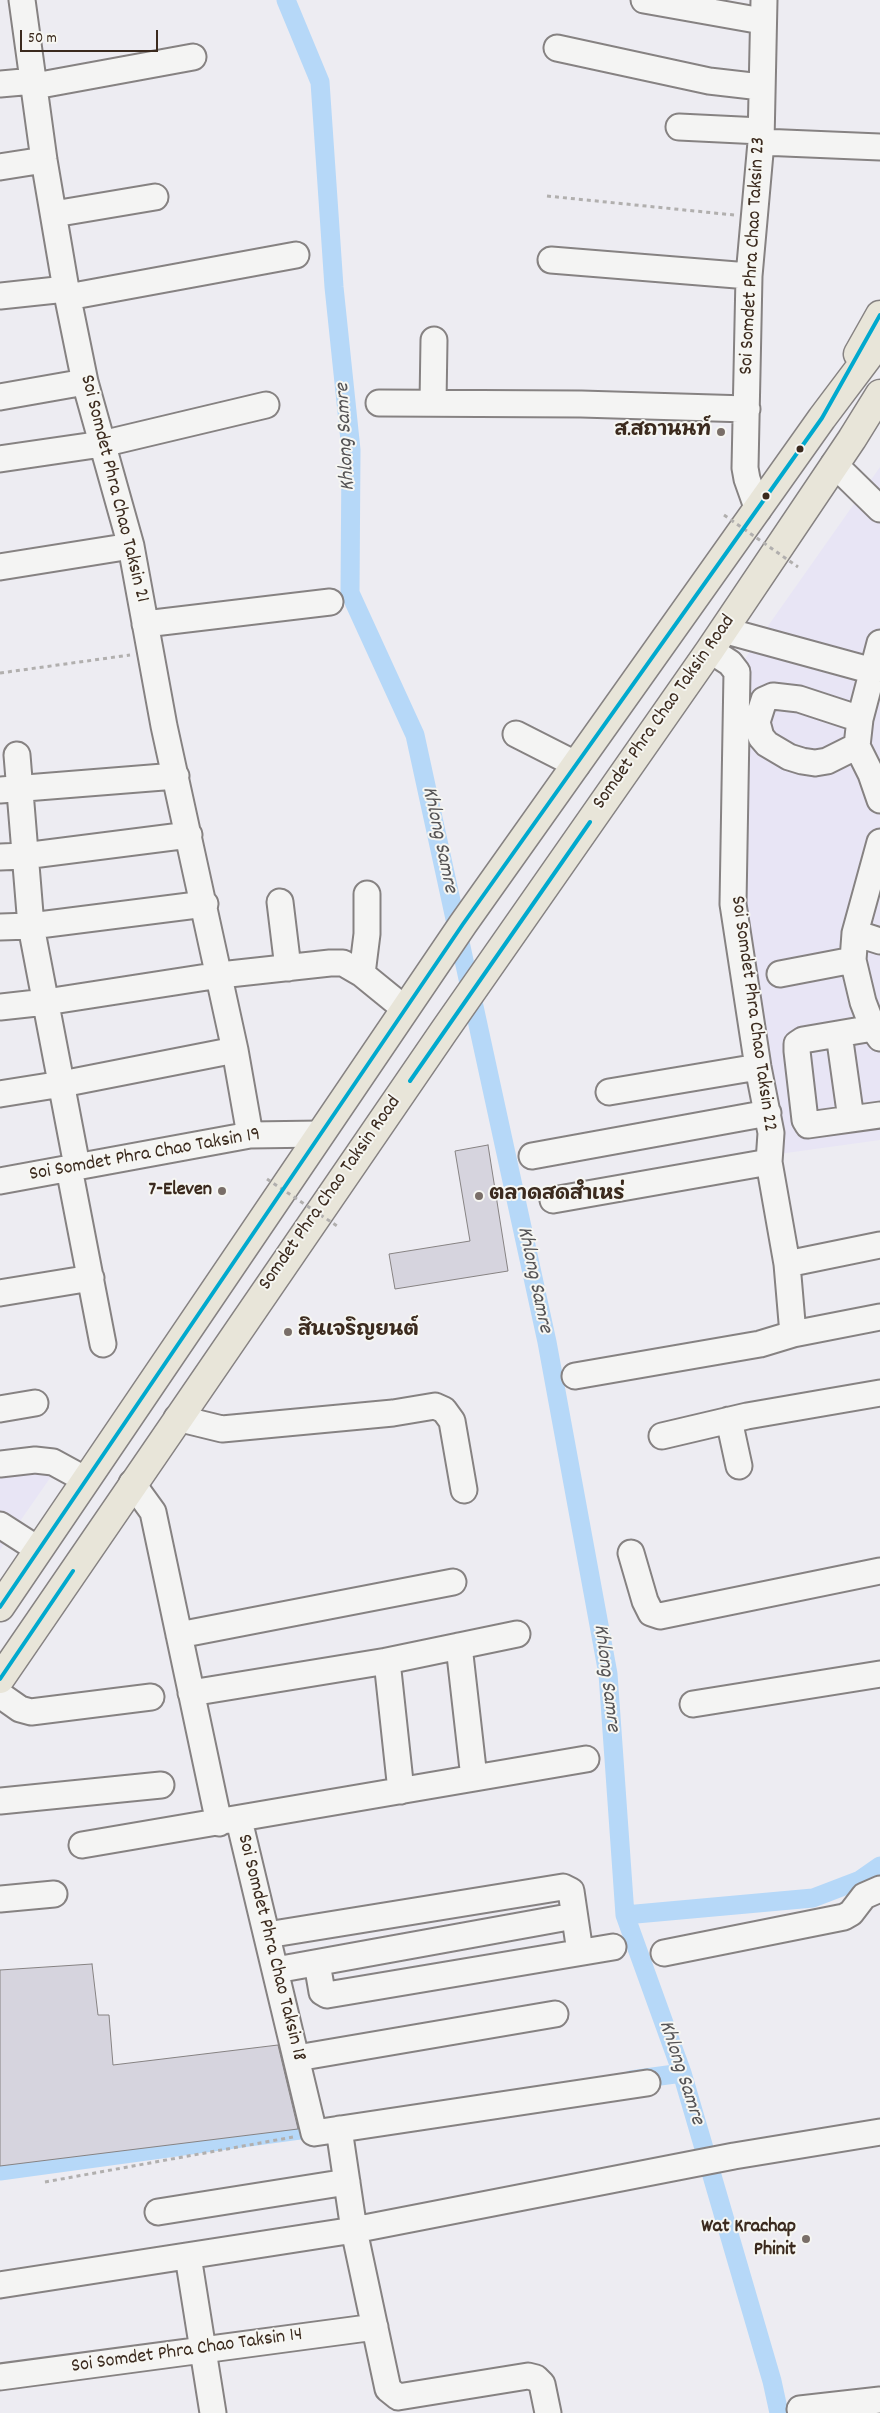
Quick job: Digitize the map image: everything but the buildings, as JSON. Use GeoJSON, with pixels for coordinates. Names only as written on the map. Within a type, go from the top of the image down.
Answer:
{"type":"FeatureCollection","features":[{"type":"Feature","properties":{"kind":"main road","name":"Somdet Phra Chao Taksin Road"},"geometry":{"type":"LineString","coordinates":[[822,418],[880,315]]}},
{"type":"Feature","properties":{"kind":"main road","name":"Somdet Phra Chao Taksin Road"},"geometry":{"type":"LineString","coordinates":[[1,1603],[39,1550],[463,924],[822,418],[880,341]]}},
{"type":"Feature","properties":{"kind":"main road","name":"Somdet Phra Chao Taksin Road"},"geometry":{"type":"LineString","coordinates":[[852,439],[880,394]]}},
{"type":"Feature","properties":{"kind":"main road","name":"Somdet Phra Chao Taksin Road"},"geometry":{"type":"LineString","coordinates":[[0,1679],[132,1483],[716,640],[834,464],[880,405]]}},
{"type":"Feature","properties":{"kind":"street","name":"Soi Somdet Phra Chao Taksin 21"},"geometry":{"type":"LineString","coordinates":[[22,0],[44,160],[67,293],[85,382],[131,546],[150,652],[220,975],[250,1135]]}},
{"type":"Feature","properties":{"kind":"street"},"geometry":{"type":"LineString","coordinates":[[644,0],[763,11]]}},
{"type":"Feature","properties":{"kind":"street","name":"Soi Somdet Phra Chao Taksin 23"},"geometry":{"type":"LineString","coordinates":[[758,510],[745,468],[749,276],[761,137],[763,11]]}},
{"type":"Feature","properties":{"kind":"street"},"geometry":{"type":"LineString","coordinates":[[557,48],[709,81],[761,87]]}},
{"type":"Feature","properties":{"kind":"street"},"geometry":{"type":"LineString","coordinates":[[0,84],[34,84],[193,57]]}},
{"type":"Feature","properties":{"kind":"street"},"geometry":{"type":"LineString","coordinates":[[679,127],[761,137],[880,147]]}},
{"type":"Feature","properties":{"kind":"street"},"geometry":{"type":"LineString","coordinates":[[0,167],[44,160]]}},
{"type":"Feature","properties":{"kind":"street"},"geometry":{"type":"LineString","coordinates":[[54,214],[154,197]]}},
{"type":"Feature","properties":{"kind":"street"},"geometry":{"type":"LineString","coordinates":[[0,296],[67,293],[296,256]]}},
{"type":"Feature","properties":{"kind":"street"},"geometry":{"type":"LineString","coordinates":[[551,260],[749,276]]}},
{"type":"Feature","properties":{"kind":"street"},"geometry":{"type":"LineString","coordinates":[[433,403],[434,340]]}},
{"type":"Feature","properties":{"kind":"street"},"geometry":{"type":"LineString","coordinates":[[0,397],[85,382]]}},
{"type":"Feature","properties":{"kind":"street"},"geometry":{"type":"LineString","coordinates":[[380,403],[582,404],[747,409]]}},
{"type":"Feature","properties":{"kind":"street"},"geometry":{"type":"LineString","coordinates":[[0,459],[102,444],[266,406]]}},
{"type":"Feature","properties":{"kind":"street"},"geometry":{"type":"LineString","coordinates":[[834,464],[880,509]]}},
{"type":"Feature","properties":{"kind":"street"},"geometry":{"type":"LineString","coordinates":[[0,567],[131,546]]}},
{"type":"Feature","properties":{"kind":"street"},"geometry":{"type":"LineString","coordinates":[[145,624],[330,602]]}},
{"type":"Feature","properties":{"kind":"street"},"geometry":{"type":"LineString","coordinates":[[716,640],[873,671]]}},
{"type":"Feature","properties":{"kind":"street","name":"Soi Somdet Phra Chao Taksin 22"},"geometry":{"type":"LineString","coordinates":[[716,640],[737,672],[733,904],[758,1068],[772,1133],[769,1162],[786,1264],[793,1334]]}},
{"type":"Feature","properties":{"kind":"street"},"geometry":{"type":"LineString","coordinates":[[880,643],[860,720],[857,746],[871,774],[880,800]]}},
{"type":"Feature","properties":{"kind":"street"},"geometry":{"type":"LineString","coordinates":[[857,746],[827,761],[815,763],[802,761],[789,757],[767,744],[760,737],[757,722],[764,700],[773,696],[799,699],[860,720]]}},
{"type":"Feature","properties":{"kind":"street"},"geometry":{"type":"LineString","coordinates":[[516,734],[577,765]]}},
{"type":"Feature","properties":{"kind":"street"},"geometry":{"type":"LineString","coordinates":[[17,754],[10,789],[12,856],[31,926],[62,1084],[73,1167],[103,1344]]}},
{"type":"Feature","properties":{"kind":"street"},"geometry":{"type":"LineString","coordinates":[[10,789],[176,776]]}},
{"type":"Feature","properties":{"kind":"street"},"geometry":{"type":"LineString","coordinates":[[12,856],[189,835]]}},
{"type":"Feature","properties":{"kind":"street"},"geometry":{"type":"LineString","coordinates":[[880,842],[855,933],[853,960],[863,1002],[877,1033],[839,1034],[803,1040],[797,1044],[808,1125],[880,1115]]}},
{"type":"Feature","properties":{"kind":"street"},"geometry":{"type":"LineString","coordinates":[[362,974],[367,934],[367,894]]}},
{"type":"Feature","properties":{"kind":"street"},"geometry":{"type":"LineString","coordinates":[[280,902],[288,968]]}},
{"type":"Feature","properties":{"kind":"street"},"geometry":{"type":"LineString","coordinates":[[0,927],[31,926],[205,904]]}},
{"type":"Feature","properties":{"kind":"street"},"geometry":{"type":"LineString","coordinates":[[855,933],[880,941]]}},
{"type":"Feature","properties":{"kind":"street"},"geometry":{"type":"LineString","coordinates":[[780,974],[853,960]]}},
{"type":"Feature","properties":{"kind":"street"},"geometry":{"type":"LineString","coordinates":[[0,1007],[46,1002],[220,975],[343,964],[362,974],[405,1009]]}},
{"type":"Feature","properties":{"kind":"street"},"geometry":{"type":"LineString","coordinates":[[839,1034],[851,1119]]}},
{"type":"Feature","properties":{"kind":"street"},"geometry":{"type":"LineString","coordinates":[[0,1094],[62,1084],[235,1050]]}},
{"type":"Feature","properties":{"kind":"street"},"geometry":{"type":"LineString","coordinates":[[610,1092],[758,1068]]}},
{"type":"Feature","properties":{"kind":"street"},"geometry":{"type":"LineString","coordinates":[[532,1156],[768,1113]]}},
{"type":"Feature","properties":{"kind":"street","name":"Soi Somdet Phra Chao Taksin 19"},"geometry":{"type":"LineString","coordinates":[[0,1181],[250,1135],[320,1134]]}},
{"type":"Feature","properties":{"kind":"street"},"geometry":{"type":"LineString","coordinates":[[553,1200],[769,1162]]}},
{"type":"Feature","properties":{"kind":"street"},"geometry":{"type":"LineString","coordinates":[[786,1264],[880,1245]]}},
{"type":"Feature","properties":{"kind":"street"},"geometry":{"type":"LineString","coordinates":[[0,1293],[91,1278]]}},
{"type":"Feature","properties":{"kind":"street"},"geometry":{"type":"LineString","coordinates":[[575,1376],[760,1344],[793,1334],[880,1317]]}},
{"type":"Feature","properties":{"kind":"street"},"geometry":{"type":"LineString","coordinates":[[662,1436],[730,1420],[880,1393]]}},
{"type":"Feature","properties":{"kind":"street"},"geometry":{"type":"LineString","coordinates":[[0,1409],[35,1404]]}},
{"type":"Feature","properties":{"kind":"street"},"geometry":{"type":"LineString","coordinates":[[177,1418],[222,1429],[393,1413],[435,1406],[444,1410],[452,1421],[464,1490]]}},
{"type":"Feature","properties":{"kind":"street"},"geometry":{"type":"LineString","coordinates":[[730,1420],[740,1466]]}},
{"type":"Feature","properties":{"kind":"street"},"geometry":{"type":"LineString","coordinates":[[0,1464],[35,1460],[53,1462],[86,1480]]}},
{"type":"Feature","properties":{"kind":"street","name":"Soi Somdet Phra Chao Taksin 18"},"geometry":{"type":"LineString","coordinates":[[132,1483],[153,1512],[191,1692],[229,1821],[267,1935],[314,2133]]}},
{"type":"Feature","properties":{"kind":"street"},"geometry":{"type":"LineString","coordinates":[[0,1525],[39,1550]]}},
{"type":"Feature","properties":{"kind":"street"},"geometry":{"type":"LineString","coordinates":[[631,1553],[645,1601],[651,1613],[660,1616],[880,1571]]}},
{"type":"Feature","properties":{"kind":"street"},"geometry":{"type":"LineString","coordinates":[[179,1634],[453,1582]]}},
{"type":"Feature","properties":{"kind":"street"},"geometry":{"type":"LineString","coordinates":[[191,1692],[387,1661],[517,1634]]}},
{"type":"Feature","properties":{"kind":"street"},"geometry":{"type":"LineString","coordinates":[[459,1646],[474,1778]]}},
{"type":"Feature","properties":{"kind":"street"},"geometry":{"type":"LineString","coordinates":[[387,1661],[401,1791]]}},
{"type":"Feature","properties":{"kind":"street"},"geometry":{"type":"LineString","coordinates":[[693,1704],[880,1674]]}},
{"type":"Feature","properties":{"kind":"street"},"geometry":{"type":"LineString","coordinates":[[0,1696],[20,1709],[31,1712],[151,1697]]}},
{"type":"Feature","properties":{"kind":"street"},"geometry":{"type":"LineString","coordinates":[[82,1845],[586,1759]]}},
{"type":"Feature","properties":{"kind":"street"},"geometry":{"type":"LineString","coordinates":[[0,1801],[161,1785]]}},
{"type":"Feature","properties":{"kind":"street"},"geometry":{"type":"LineString","coordinates":[[267,1935],[563,1886],[572,1890],[580,1952]]}},
{"type":"Feature","properties":{"kind":"street"},"geometry":{"type":"LineString","coordinates":[[664,1953],[844,1917],[851,1913],[864,1896],[880,1889]]}},
{"type":"Feature","properties":{"kind":"street"},"geometry":{"type":"LineString","coordinates":[[0,1900],[54,1894]]}},
{"type":"Feature","properties":{"kind":"street"},"geometry":{"type":"LineString","coordinates":[[276,1970],[574,1916]]}},
{"type":"Feature","properties":{"kind":"street"},"geometry":{"type":"LineString","coordinates":[[317,1962],[322,1992],[327,1995],[613,1947]]}},
{"type":"Feature","properties":{"kind":"street"},"geometry":{"type":"LineString","coordinates":[[297,2058],[555,2014]]}},
{"type":"Feature","properties":{"kind":"street"},"geometry":{"type":"LineString","coordinates":[[314,2133],[647,2083]]}},
{"type":"Feature","properties":{"kind":"street"},"geometry":{"type":"LineString","coordinates":[[339,2129],[354,2230],[388,2389],[398,2397],[528,2376],[536,2378],[542,2384],[548,2413]]}},
{"type":"Feature","properties":{"kind":"street"},"geometry":{"type":"LineString","coordinates":[[0,2285],[354,2230],[734,2156],[880,2132]]}},
{"type":"Feature","properties":{"kind":"street"},"geometry":{"type":"LineString","coordinates":[[158,2212],[347,2182]]}},
{"type":"Feature","properties":{"kind":"street"},"geometry":{"type":"LineString","coordinates":[[188,2256],[213,2413]]}},
{"type":"Feature","properties":{"kind":"street","name":"Soi Somdet Phra Chao Taksin 14"},"geometry":{"type":"LineString","coordinates":[[0,2377],[375,2327]]}},
{"type":"Feature","properties":{"kind":"street"},"geometry":{"type":"LineString","coordinates":[[800,2409],[880,2400]]}},
{"type":"Feature","properties":{"kind":"path"},"geometry":{"type":"LineString","coordinates":[[547,196],[754,217]]}},
{"type":"Feature","properties":{"kind":"path"},"geometry":{"type":"LineString","coordinates":[[724,516],[798,567]]}},
{"type":"Feature","properties":{"kind":"path"},"geometry":{"type":"LineString","coordinates":[[0,673],[150,652]]}},
{"type":"Feature","properties":{"kind":"path"},"geometry":{"type":"LineString","coordinates":[[267,1179],[340,1228]]}},
{"type":"Feature","properties":{"kind":"path"},"geometry":{"type":"LineString","coordinates":[[46,2182],[314,2133]]}},
{"type":"Feature","properties":{"kind":"shaded area"},"geometry":{"type":"Polygon","coordinates":[[[880,467],[880,1140],[779,1154],[741,909],[744,660],[880,467]]]}},
{"type":"Feature","properties":{"kind":"shaded area"},"geometry":{"type":"Polygon","coordinates":[[[57,1468],[0,1550],[0,1475],[57,1468]]]}},
{"type":"Feature","properties":{"kind":"waterway","name":"Khlong Samre"},"geometry":{"type":"LineString","coordinates":[[286,0],[320,82],[334,287],[351,450],[350,593],[415,735],[547,1342],[608,1674],[625,1915],[682,2073],[772,2381],[779,2413]]}},
{"type":"Feature","properties":{"kind":"waterway"},"geometry":{"type":"LineString","coordinates":[[625,1915],[813,1898],[860,1880],[880,1866]]}},
{"type":"Feature","properties":{"kind":"waterway"},"geometry":{"type":"LineString","coordinates":[[631,2080],[682,2073]]}},
{"type":"Feature","properties":{"kind":"waterway"},"geometry":{"type":"LineString","coordinates":[[0,2171],[307,2129]]}},
{"type":"Feature","properties":{"kind":"transit line"},"geometry":{"type":"LineString","coordinates":[[0,1607],[463,924],[822,418],[880,315]]}},
{"type":"Feature","properties":{"kind":"transit line"},"geometry":{"type":"LineString","coordinates":[[410,1081],[590,822]]}},
{"type":"Feature","properties":{"kind":"transit line"},"geometry":{"type":"LineString","coordinates":[[0,1679],[73,1571]]}},
{"type":"Feature","properties":{"kind":"place","name":"ส.สถานนท์"},"geometry":{"type":"Point","coordinates":[721,432]}},
{"type":"Feature","properties":{"kind":"place","name":"7-Eleven"},"geometry":{"type":"Point","coordinates":[222,1191]}},
{"type":"Feature","properties":{"kind":"place","name":"ตลาดสดสำเหร่"},"geometry":{"type":"Point","coordinates":[479,1196]}},
{"type":"Feature","properties":{"kind":"place","name":"สินเจริญยนต์"},"geometry":{"type":"Point","coordinates":[288,1332]}},
{"type":"Feature","properties":{"kind":"place","name":"Wat Krachap Phinit"},"geometry":{"type":"Point","coordinates":[806,2239]}}]}
